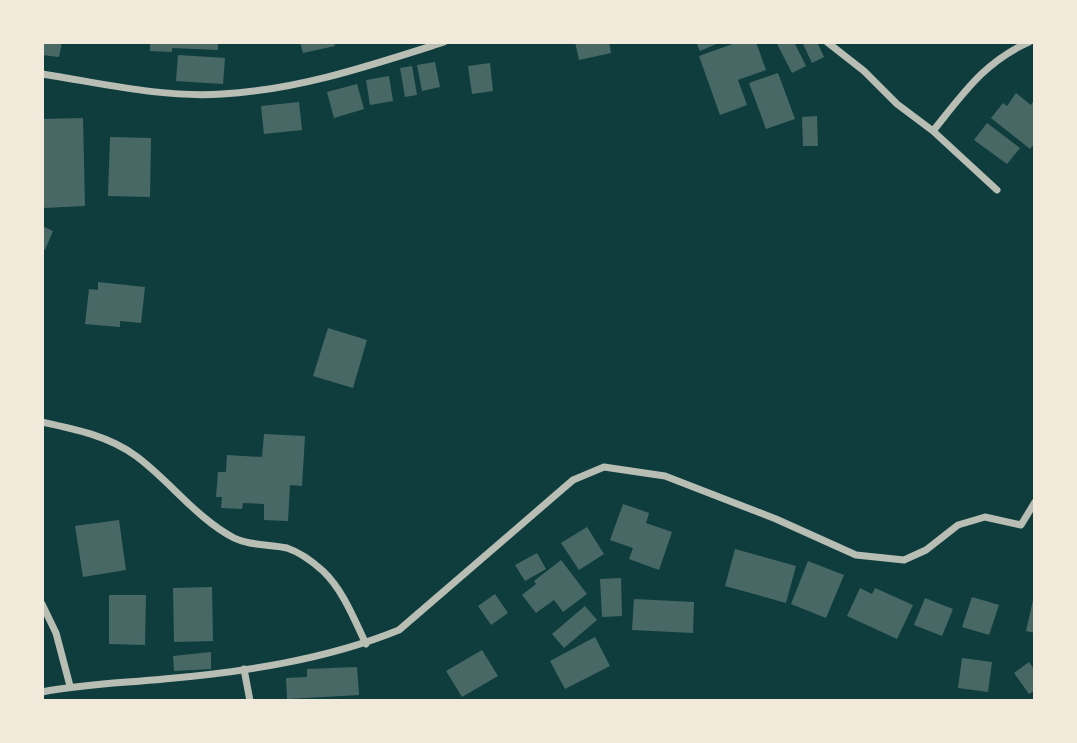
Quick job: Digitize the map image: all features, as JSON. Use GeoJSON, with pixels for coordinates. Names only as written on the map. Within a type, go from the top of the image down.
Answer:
{"type":"FeatureCollection","features":[{"type":"Feature","properties":{"kind":"street"},"geometry":{"type":"LineString","coordinates":[[42,74],[173,94],[219,95],[297,84],[362,68],[444,42]]}},
{"type":"Feature","properties":{"kind":"street"},"geometry":{"type":"LineString","coordinates":[[827,42],[864,71],[897,104],[933,131],[997,190]]}},
{"type":"Feature","properties":{"kind":"street"},"geometry":{"type":"LineString","coordinates":[[933,131],[990,65],[1011,50],[1029,42]]}},
{"type":"Feature","properties":{"kind":"street"},"geometry":{"type":"LineString","coordinates":[[42,422],[85,432],[125,449],[152,469],[204,517],[237,540],[289,549],[310,561],[337,587],[366,644]]}},
{"type":"Feature","properties":{"kind":"street"},"geometry":{"type":"LineString","coordinates":[[42,692],[70,686],[194,676],[244,669],[324,655],[366,644],[399,630],[573,480],[604,467],[665,476],[775,519],[856,555],[904,560],[926,550],[958,525],[985,517],[1021,526],[1035,502]]}},
{"type":"Feature","properties":{"kind":"street"},"geometry":{"type":"LineString","coordinates":[[42,604],[56,633],[70,686]]}},
{"type":"Feature","properties":{"kind":"street"},"geometry":{"type":"LineString","coordinates":[[244,669],[250,701]]}},
{"type":"Feature","properties":{"kind":"building"},"geometry":{"type":"Polygon","coordinates":[[[42,42],[62,42],[59,57],[42,55],[42,42]]]}},
{"type":"Feature","properties":{"kind":"building"},"geometry":{"type":"Polygon","coordinates":[[[150,42],[218,42],[218,50],[172,48],[172,52],[150,51],[150,42]]]}},
{"type":"Feature","properties":{"kind":"building"},"geometry":{"type":"Polygon","coordinates":[[[300,42],[334,42],[335,46],[303,53],[300,42]]]}},
{"type":"Feature","properties":{"kind":"building"},"geometry":{"type":"Polygon","coordinates":[[[575,42],[609,42],[611,53],[579,60],[575,42]]]}},
{"type":"Feature","properties":{"kind":"building"},"geometry":{"type":"Polygon","coordinates":[[[696,42],[721,42],[700,51],[696,42]]]}},
{"type":"Feature","properties":{"kind":"building"},"geometry":{"type":"Polygon","coordinates":[[[738,42],[756,42],[766,70],[738,80],[747,105],[720,115],[699,56],[738,42]]]}},
{"type":"Feature","properties":{"kind":"building"},"geometry":{"type":"Polygon","coordinates":[[[776,42],[794,42],[806,66],[792,73],[776,42]]]}},
{"type":"Feature","properties":{"kind":"building"},"geometry":{"type":"Polygon","coordinates":[[[802,42],[817,42],[824,57],[812,63],[802,42]]]}},
{"type":"Feature","properties":{"kind":"building"},"geometry":{"type":"Polygon","coordinates":[[[178,55],[225,58],[223,84],[176,81],[178,55]]]}},
{"type":"Feature","properties":{"kind":"building"},"geometry":{"type":"Polygon","coordinates":[[[435,62],[440,87],[422,91],[417,65],[435,62]]]}},
{"type":"Feature","properties":{"kind":"building"},"geometry":{"type":"Polygon","coordinates":[[[490,63],[493,91],[472,94],[468,66],[490,63]]]}},
{"type":"Feature","properties":{"kind":"building"},"geometry":{"type":"Polygon","coordinates":[[[412,66],[417,95],[405,97],[400,68],[412,66]]]}},
{"type":"Feature","properties":{"kind":"building"},"geometry":{"type":"Polygon","coordinates":[[[778,73],[795,119],[766,129],[749,83],[778,73]]]}},
{"type":"Feature","properties":{"kind":"building"},"geometry":{"type":"Polygon","coordinates":[[[389,76],[393,101],[370,105],[366,80],[389,76]]]}},
{"type":"Feature","properties":{"kind":"building"},"geometry":{"type":"Polygon","coordinates":[[[357,84],[364,109],[334,118],[327,92],[357,84]]]}},
{"type":"Feature","properties":{"kind":"building"},"geometry":{"type":"Polygon","coordinates":[[[1016,93],[1031,105],[1035,99],[1035,143],[1030,149],[991,118],[1003,103],[1007,106],[1016,93]]]}},
{"type":"Feature","properties":{"kind":"building"},"geometry":{"type":"Polygon","coordinates":[[[299,102],[302,130],[264,134],[261,106],[299,102]]]}},
{"type":"Feature","properties":{"kind":"building"},"geometry":{"type":"Polygon","coordinates":[[[817,116],[818,146],[803,146],[802,117],[817,116]]]}},
{"type":"Feature","properties":{"kind":"building"},"geometry":{"type":"Polygon","coordinates":[[[83,118],[85,206],[43,208],[42,119],[83,118]]]}},
{"type":"Feature","properties":{"kind":"building"},"geometry":{"type":"Polygon","coordinates":[[[987,123],[1020,148],[1007,164],[974,140],[987,123]]]}},
{"type":"Feature","properties":{"kind":"building"},"geometry":{"type":"Polygon","coordinates":[[[110,137],[151,138],[150,197],[108,196],[110,137]]]}},
{"type":"Feature","properties":{"kind":"building"},"geometry":{"type":"Polygon","coordinates":[[[42,226],[53,231],[45,250],[42,249],[42,226]]]}},
{"type":"Feature","properties":{"kind":"building"},"geometry":{"type":"Polygon","coordinates":[[[98,282],[145,287],[141,323],[120,321],[120,327],[85,324],[89,289],[98,290],[98,282]]]}},
{"type":"Feature","properties":{"kind":"building"},"geometry":{"type":"Polygon","coordinates":[[[328,328],[367,340],[353,388],[313,376],[328,328]]]}},
{"type":"Feature","properties":{"kind":"building"},"geometry":{"type":"Polygon","coordinates":[[[264,434],[305,436],[302,486],[290,485],[288,521],[264,520],[264,504],[243,503],[242,509],[221,508],[222,497],[216,497],[218,472],[226,472],[227,455],[262,457],[264,434]]]}},
{"type":"Feature","properties":{"kind":"building"},"geometry":{"type":"Polygon","coordinates":[[[623,504],[649,513],[646,523],[672,532],[659,570],[629,559],[633,548],[610,540],[623,504]]]}},
{"type":"Feature","properties":{"kind":"building"},"geometry":{"type":"Polygon","coordinates":[[[119,520],[126,570],[83,577],[75,526],[119,520]]]}},
{"type":"Feature","properties":{"kind":"building"},"geometry":{"type":"Polygon","coordinates":[[[587,527],[604,554],[579,570],[561,543],[587,527]]]}},
{"type":"Feature","properties":{"kind":"building"},"geometry":{"type":"Polygon","coordinates":[[[735,549],[796,566],[786,603],[725,586],[735,549]]]}},
{"type":"Feature","properties":{"kind":"building"},"geometry":{"type":"Polygon","coordinates":[[[537,553],[546,569],[525,581],[515,565],[537,553]]]}},
{"type":"Feature","properties":{"kind":"building"},"geometry":{"type":"Polygon","coordinates":[[[561,560],[587,594],[563,612],[554,600],[536,613],[522,595],[536,584],[534,581],[561,560]]]}},
{"type":"Feature","properties":{"kind":"building"},"geometry":{"type":"Polygon","coordinates":[[[808,561],[844,575],[826,618],[791,604],[808,561]]]}},
{"type":"Feature","properties":{"kind":"building"},"geometry":{"type":"Polygon","coordinates":[[[621,578],[622,616],[602,617],[600,579],[621,578]]]}},
{"type":"Feature","properties":{"kind":"building"},"geometry":{"type":"Polygon","coordinates":[[[212,587],[213,641],[174,642],[173,588],[212,587]]]}},
{"type":"Feature","properties":{"kind":"building"},"geometry":{"type":"Polygon","coordinates":[[[860,588],[872,594],[875,588],[913,605],[897,639],[847,616],[860,588]]]}},
{"type":"Feature","properties":{"kind":"building"},"geometry":{"type":"Polygon","coordinates":[[[495,594],[508,613],[491,625],[478,606],[495,594]]]}},
{"type":"Feature","properties":{"kind":"building"},"geometry":{"type":"Polygon","coordinates":[[[109,595],[146,595],[145,645],[109,644],[109,595]]]}},
{"type":"Feature","properties":{"kind":"building"},"geometry":{"type":"Polygon","coordinates":[[[1035,596],[1035,633],[1026,631],[1035,596]]]}},
{"type":"Feature","properties":{"kind":"building"},"geometry":{"type":"Polygon","coordinates":[[[972,597],[999,605],[989,635],[962,627],[972,597]]]}},
{"type":"Feature","properties":{"kind":"building"},"geometry":{"type":"Polygon","coordinates":[[[925,598],[953,609],[942,636],[914,625],[925,598]]]}},
{"type":"Feature","properties":{"kind":"building"},"geometry":{"type":"Polygon","coordinates":[[[634,599],[694,602],[693,633],[632,630],[634,599]]]}},
{"type":"Feature","properties":{"kind":"building"},"geometry":{"type":"Polygon","coordinates":[[[585,606],[597,620],[564,648],[552,634],[585,606]]]}},
{"type":"Feature","properties":{"kind":"building"},"geometry":{"type":"Polygon","coordinates":[[[595,637],[610,666],[565,689],[550,661],[595,637]]]}},
{"type":"Feature","properties":{"kind":"building"},"geometry":{"type":"Polygon","coordinates":[[[482,650],[498,676],[462,697],[446,671],[482,650]]]}},
{"type":"Feature","properties":{"kind":"building"},"geometry":{"type":"Polygon","coordinates":[[[211,652],[211,669],[174,671],[173,656],[211,652]]]}},
{"type":"Feature","properties":{"kind":"building"},"geometry":{"type":"Polygon","coordinates":[[[962,658],[992,662],[988,692],[958,688],[962,658]]]}},
{"type":"Feature","properties":{"kind":"building"},"geometry":{"type":"Polygon","coordinates":[[[1029,662],[1035,671],[1035,690],[1029,694],[1014,673],[1029,662]]]}},
{"type":"Feature","properties":{"kind":"building"},"geometry":{"type":"Polygon","coordinates":[[[357,667],[359,695],[287,699],[286,678],[307,677],[307,669],[357,667]]]}}]}
